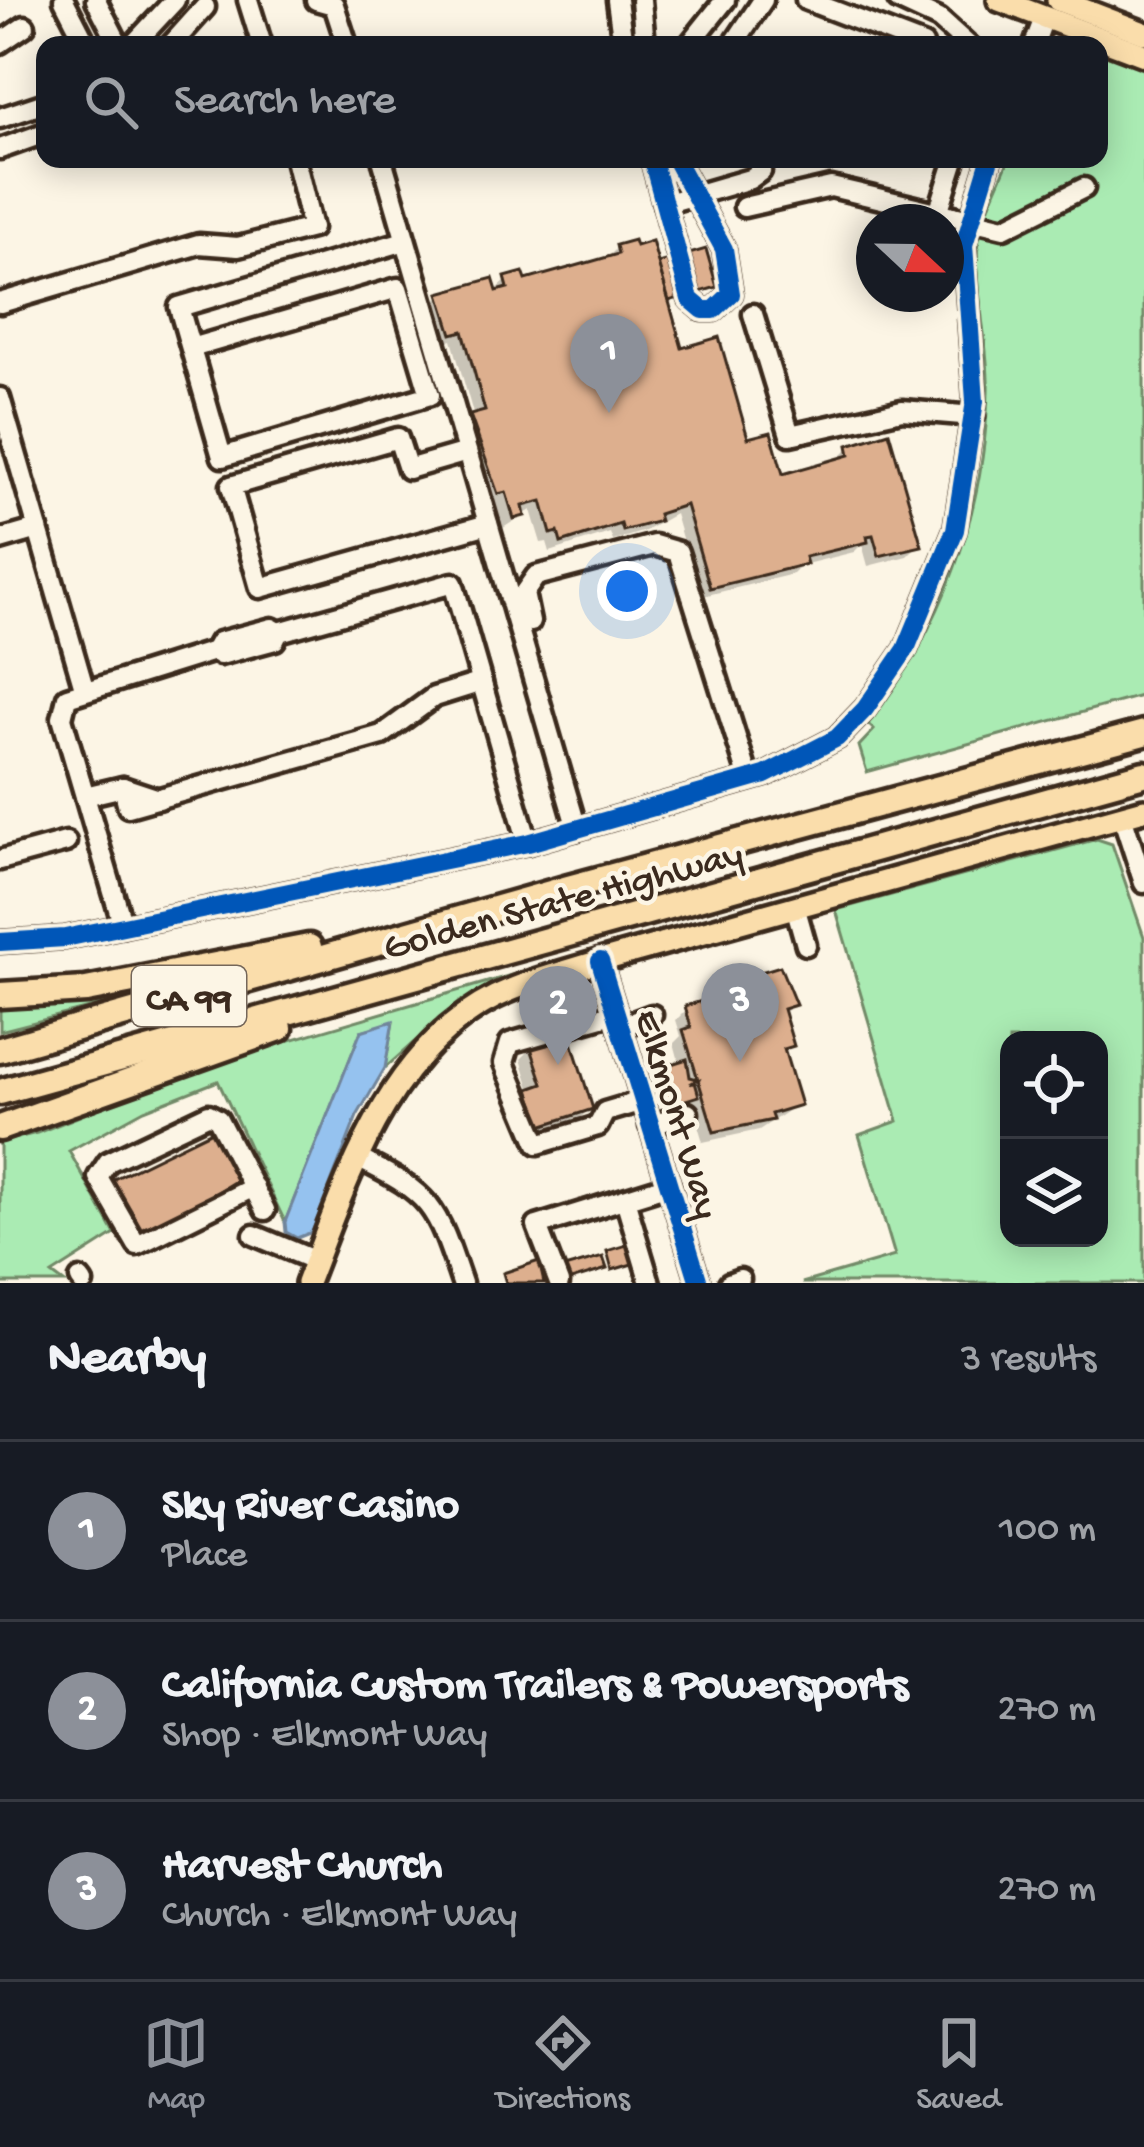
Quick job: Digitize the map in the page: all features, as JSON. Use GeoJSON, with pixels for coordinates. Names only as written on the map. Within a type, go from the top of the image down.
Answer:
{"type":"FeatureCollection","features":[{"type":"Feature","properties":{"kind":"highway","name":"Golden State Highway"},"geometry":{"type":"LineString","coordinates":[[0,1050],[1144,733]]}},
{"type":"Feature","properties":{"kind":"highway","name":"Golden State Highway"},"geometry":{"type":"LineString","coordinates":[[0,1092],[1144,774]]}},
{"type":"Feature","properties":{"kind":"highway"},"geometry":{"type":"LineString","coordinates":[[0,995],[86,990],[333,942],[377,942]]}},
{"type":"Feature","properties":{"kind":"highway"},"geometry":{"type":"LineString","coordinates":[[0,1128],[470,959]]}},
{"type":"Feature","properties":{"kind":"main road"},"geometry":{"type":"LineString","coordinates":[[999,0],[1144,34]]}},
{"type":"Feature","properties":{"kind":"main road"},"geometry":{"type":"LineString","coordinates":[[1051,9],[1097,36]]}},
{"type":"Feature","properties":{"kind":"main road"},"geometry":{"type":"LineString","coordinates":[[1108,40],[1144,51]]}},
{"type":"Feature","properties":{"kind":"main road"},"geometry":{"type":"LineString","coordinates":[[307,1283],[392,1092],[452,1025],[521,986],[1133,813]]}},
{"type":"Feature","properties":{"kind":"street"},"geometry":{"type":"LineString","coordinates":[[64,0],[82,36]]}},
{"type":"Feature","properties":{"kind":"street"},"geometry":{"type":"LineString","coordinates":[[96,0],[114,36]]}},
{"type":"Feature","properties":{"kind":"street"},"geometry":{"type":"LineString","coordinates":[[141,36],[175,0]]}},
{"type":"Feature","properties":{"kind":"street"},"geometry":{"type":"LineString","coordinates":[[248,0],[259,36]]}},
{"type":"Feature","properties":{"kind":"street"},"geometry":{"type":"LineString","coordinates":[[617,0],[622,36]]}},
{"type":"Feature","properties":{"kind":"street"},"geometry":{"type":"LineString","coordinates":[[641,0],[644,36]]}},
{"type":"Feature","properties":{"kind":"street"},"geometry":{"type":"LineString","coordinates":[[696,36],[725,0]]}},
{"type":"Feature","properties":{"kind":"street"},"geometry":{"type":"LineString","coordinates":[[740,36],[763,0]]}},
{"type":"Feature","properties":{"kind":"street"},"geometry":{"type":"LineString","coordinates":[[806,0],[900,36]]}},
{"type":"Feature","properties":{"kind":"street"},"geometry":{"type":"LineString","coordinates":[[898,0],[939,19],[958,36]]}},
{"type":"Feature","properties":{"kind":"street"},"geometry":{"type":"LineString","coordinates":[[328,2],[342,36]]}},
{"type":"Feature","properties":{"kind":"street"},"geometry":{"type":"LineString","coordinates":[[179,36],[206,7]]}},
{"type":"Feature","properties":{"kind":"street"},"geometry":{"type":"LineString","coordinates":[[0,43],[25,26]]}},
{"type":"Feature","properties":{"kind":"street"},"geometry":{"type":"LineString","coordinates":[[0,118],[36,106]]}},
{"type":"Feature","properties":{"kind":"street"},"geometry":{"type":"LineString","coordinates":[[0,149],[36,136]]}},
{"type":"Feature","properties":{"kind":"street"},"geometry":{"type":"LineString","coordinates":[[0,303],[199,244],[238,248],[312,228],[297,168]]}},
{"type":"Feature","properties":{"kind":"street"},"geometry":{"type":"LineString","coordinates":[[385,168],[583,828]]}},
{"type":"Feature","properties":{"kind":"street"},"geometry":{"type":"LineString","coordinates":[[654,168],[690,299],[709,311],[725,304],[761,310],[790,435],[902,410],[974,416]]}},
{"type":"Feature","properties":{"kind":"street"},"geometry":{"type":"LineString","coordinates":[[680,168],[730,268],[731,294],[725,304]]}},
{"type":"Feature","properties":{"kind":"street"},"geometry":{"type":"LineString","coordinates":[[663,199],[749,168]]}},
{"type":"Feature","properties":{"kind":"street"},"geometry":{"type":"LineString","coordinates":[[941,204],[952,168]]}},
{"type":"Feature","properties":{"kind":"street"},"geometry":{"type":"LineString","coordinates":[[0,941],[56,940],[528,843],[749,779],[837,738],[896,667],[946,557],[963,496],[974,416],[964,259],[969,220],[987,168]]}},
{"type":"Feature","properties":{"kind":"street"},"geometry":{"type":"LineString","coordinates":[[744,206],[825,187],[891,204]]}},
{"type":"Feature","properties":{"kind":"street"},"geometry":{"type":"LineString","coordinates":[[964,219],[1004,228],[1084,188]]}},
{"type":"Feature","properties":{"kind":"street"},"geometry":{"type":"LineString","coordinates":[[191,348],[398,288],[430,395],[222,457],[179,308],[406,241]]}},
{"type":"Feature","properties":{"kind":"street"},"geometry":{"type":"LineString","coordinates":[[0,398],[84,688]]}},
{"type":"Feature","properties":{"kind":"street"},"geometry":{"type":"LineString","coordinates":[[467,452],[408,469],[398,438],[231,487],[260,588],[488,524]]}},
{"type":"Feature","properties":{"kind":"street"},"geometry":{"type":"LineString","coordinates":[[0,527],[36,523]]}},
{"type":"Feature","properties":{"kind":"street"},"geometry":{"type":"LineString","coordinates":[[0,539],[36,523]]}},
{"type":"Feature","properties":{"kind":"street"},"geometry":{"type":"LineString","coordinates":[[583,828],[524,604],[526,587],[536,576],[654,545],[679,551],[749,779]]}},
{"type":"Feature","properties":{"kind":"street"},"geometry":{"type":"LineString","coordinates":[[123,926],[61,712],[67,697],[84,688],[214,651],[220,655],[274,640],[279,632],[454,583],[528,843]]}},
{"type":"Feature","properties":{"kind":"street"},"geometry":{"type":"LineString","coordinates":[[85,796],[123,787],[128,807],[382,735],[434,697],[482,682]]}},
{"type":"Feature","properties":{"kind":"street"},"geometry":{"type":"LineString","coordinates":[[1133,813],[1144,883]]}},
{"type":"Feature","properties":{"kind":"street"},"geometry":{"type":"LineString","coordinates":[[0,860],[66,842]]}},
{"type":"Feature","properties":{"kind":"street"},"geometry":{"type":"LineString","coordinates":[[795,906],[806,945]]}},
{"type":"Feature","properties":{"kind":"street","name":"Elkmont Way"},"geometry":{"type":"LineString","coordinates":[[600,962],[699,1283]]}},
{"type":"Feature","properties":{"kind":"street"},"geometry":{"type":"LineString","coordinates":[[642,1101],[605,1112],[598,1126],[538,1144],[504,1063],[510,1043],[652,1016]]}},
{"type":"Feature","properties":{"kind":"street"},"geometry":{"type":"LineString","coordinates":[[650,1126],[688,1113]]}},
{"type":"Feature","properties":{"kind":"street"},"geometry":{"type":"LineString","coordinates":[[254,1187],[137,1246],[98,1177],[108,1162],[204,1114],[218,1119],[254,1187],[265,1210]]}},
{"type":"Feature","properties":{"kind":"street"},"geometry":{"type":"LineString","coordinates":[[359,1159],[415,1186],[444,1229],[462,1283]]}},
{"type":"Feature","properties":{"kind":"street"},"geometry":{"type":"LineString","coordinates":[[559,1283],[537,1226],[669,1186]]}},
{"type":"Feature","properties":{"kind":"street"},"geometry":{"type":"LineString","coordinates":[[625,1199],[650,1283]]}},
{"type":"Feature","properties":{"kind":"street"},"geometry":{"type":"LineString","coordinates":[[254,1235],[316,1261]]}},
{"type":"Feature","properties":{"kind":"green space"},"geometry":{"type":"Polygon","coordinates":[[[1108,51],[1144,66],[1144,695],[867,772],[859,746],[874,730],[868,724],[895,687],[938,609],[955,568],[978,482],[988,392],[977,262],[991,202],[1005,168],[1108,168],[1108,51]]]}},
{"type":"Feature","properties":{"kind":"green space"},"geometry":{"type":"Polygon","coordinates":[[[1097,839],[1112,844],[1144,937],[1144,1283],[802,1283],[895,1256],[859,1135],[898,1121],[836,910],[1097,839]]]}},
{"type":"Feature","properties":{"kind":"green space"},"geometry":{"type":"Polygon","coordinates":[[[566,959],[459,1002],[385,1068],[393,1022],[361,1031],[285,1222],[218,1081],[144,1110],[69,1151],[115,1234],[52,1274],[64,1283],[0,1283],[0,1142],[37,1133],[212,1063],[566,959]]]}},
{"type":"Feature","properties":{"kind":"green space"},"geometry":{"type":"Polygon","coordinates":[[[123,992],[124,999],[0,1031],[0,1004],[123,992]]]}},
{"type":"Feature","properties":{"kind":"water"},"geometry":{"type":"Polygon","coordinates":[[[393,1021],[385,1068],[357,1116],[312,1232],[297,1238],[286,1232],[285,1222],[361,1031],[393,1021]]]}},
{"type":"Feature","properties":{"kind":"building"},"geometry":{"type":"Polygon","coordinates":[[[634,240],[636,246],[652,241],[682,348],[719,337],[748,438],[771,432],[783,474],[850,455],[848,445],[889,432],[922,546],[879,556],[873,535],[867,536],[868,542],[805,557],[807,564],[710,588],[686,505],[658,514],[660,521],[623,531],[621,524],[561,543],[558,532],[551,534],[542,501],[523,506],[525,516],[514,519],[506,492],[498,494],[470,415],[485,411],[463,331],[452,334],[439,293],[493,278],[497,291],[508,288],[505,277],[523,272],[526,280],[618,254],[616,245],[634,240]]]}},
{"type":"Feature","properties":{"kind":"building"},"geometry":{"type":"Polygon","coordinates":[[[706,249],[717,287],[669,301],[658,263],[706,249]]]}},
{"type":"Feature","properties":{"kind":"building"},"geometry":{"type":"Polygon","coordinates":[[[780,966],[796,1005],[783,1009],[794,1046],[784,1049],[801,1105],[771,1114],[773,1120],[714,1132],[683,1030],[691,1027],[685,1006],[732,992],[741,1023],[747,1021],[735,980],[780,966]]]}},
{"type":"Feature","properties":{"kind":"building"},"geometry":{"type":"Polygon","coordinates":[[[569,1033],[593,1109],[541,1126],[529,1089],[543,1084],[530,1045],[569,1033]]]}},
{"type":"Feature","properties":{"kind":"building"},"geometry":{"type":"Polygon","coordinates":[[[687,1059],[690,1077],[698,1079],[690,1084],[695,1082],[699,1096],[667,1106],[663,1093],[672,1090],[669,1079],[659,1082],[655,1069],[687,1059]]]}},
{"type":"Feature","properties":{"kind":"building"},"geometry":{"type":"Polygon","coordinates":[[[212,1131],[237,1180],[150,1233],[146,1226],[139,1230],[112,1180],[212,1131]]]}},
{"type":"Feature","properties":{"kind":"building"},"geometry":{"type":"Polygon","coordinates":[[[633,1243],[639,1262],[612,1270],[607,1251],[633,1243]]]}},
{"type":"Feature","properties":{"kind":"building"},"geometry":{"type":"Polygon","coordinates":[[[603,1257],[607,1269],[568,1281],[564,1268],[603,1257]]]}},
{"type":"Feature","properties":{"kind":"building"},"geometry":{"type":"Polygon","coordinates":[[[539,1261],[544,1283],[506,1283],[503,1273],[539,1261]]]}},
{"type":"Feature","properties":{"kind":"cycle path"},"geometry":{"type":"LineString","coordinates":[[654,168],[690,299],[703,310],[714,310],[731,294],[724,249],[680,168]]}},
{"type":"Feature","properties":{"kind":"cycle path"},"geometry":{"type":"LineString","coordinates":[[0,942],[65,938],[528,843],[765,775],[837,738],[865,709],[906,649],[955,530],[975,401],[964,245],[987,168]]}},
{"type":"Feature","properties":{"kind":"cycle path"},"geometry":{"type":"LineString","coordinates":[[600,961],[699,1283]]}},
{"type":"Feature","properties":{"kind":"place","name":"Sky River Casino"},"geometry":{"type":"Point","coordinates":[609,413]}},
{"type":"Feature","properties":{"kind":"place","name":"Harvest Church"},"geometry":{"type":"Point","coordinates":[740,1062]}},
{"type":"Feature","properties":{"kind":"place","name":"California Custom Trailers & Powersports"},"geometry":{"type":"Point","coordinates":[558,1065]}}]}
